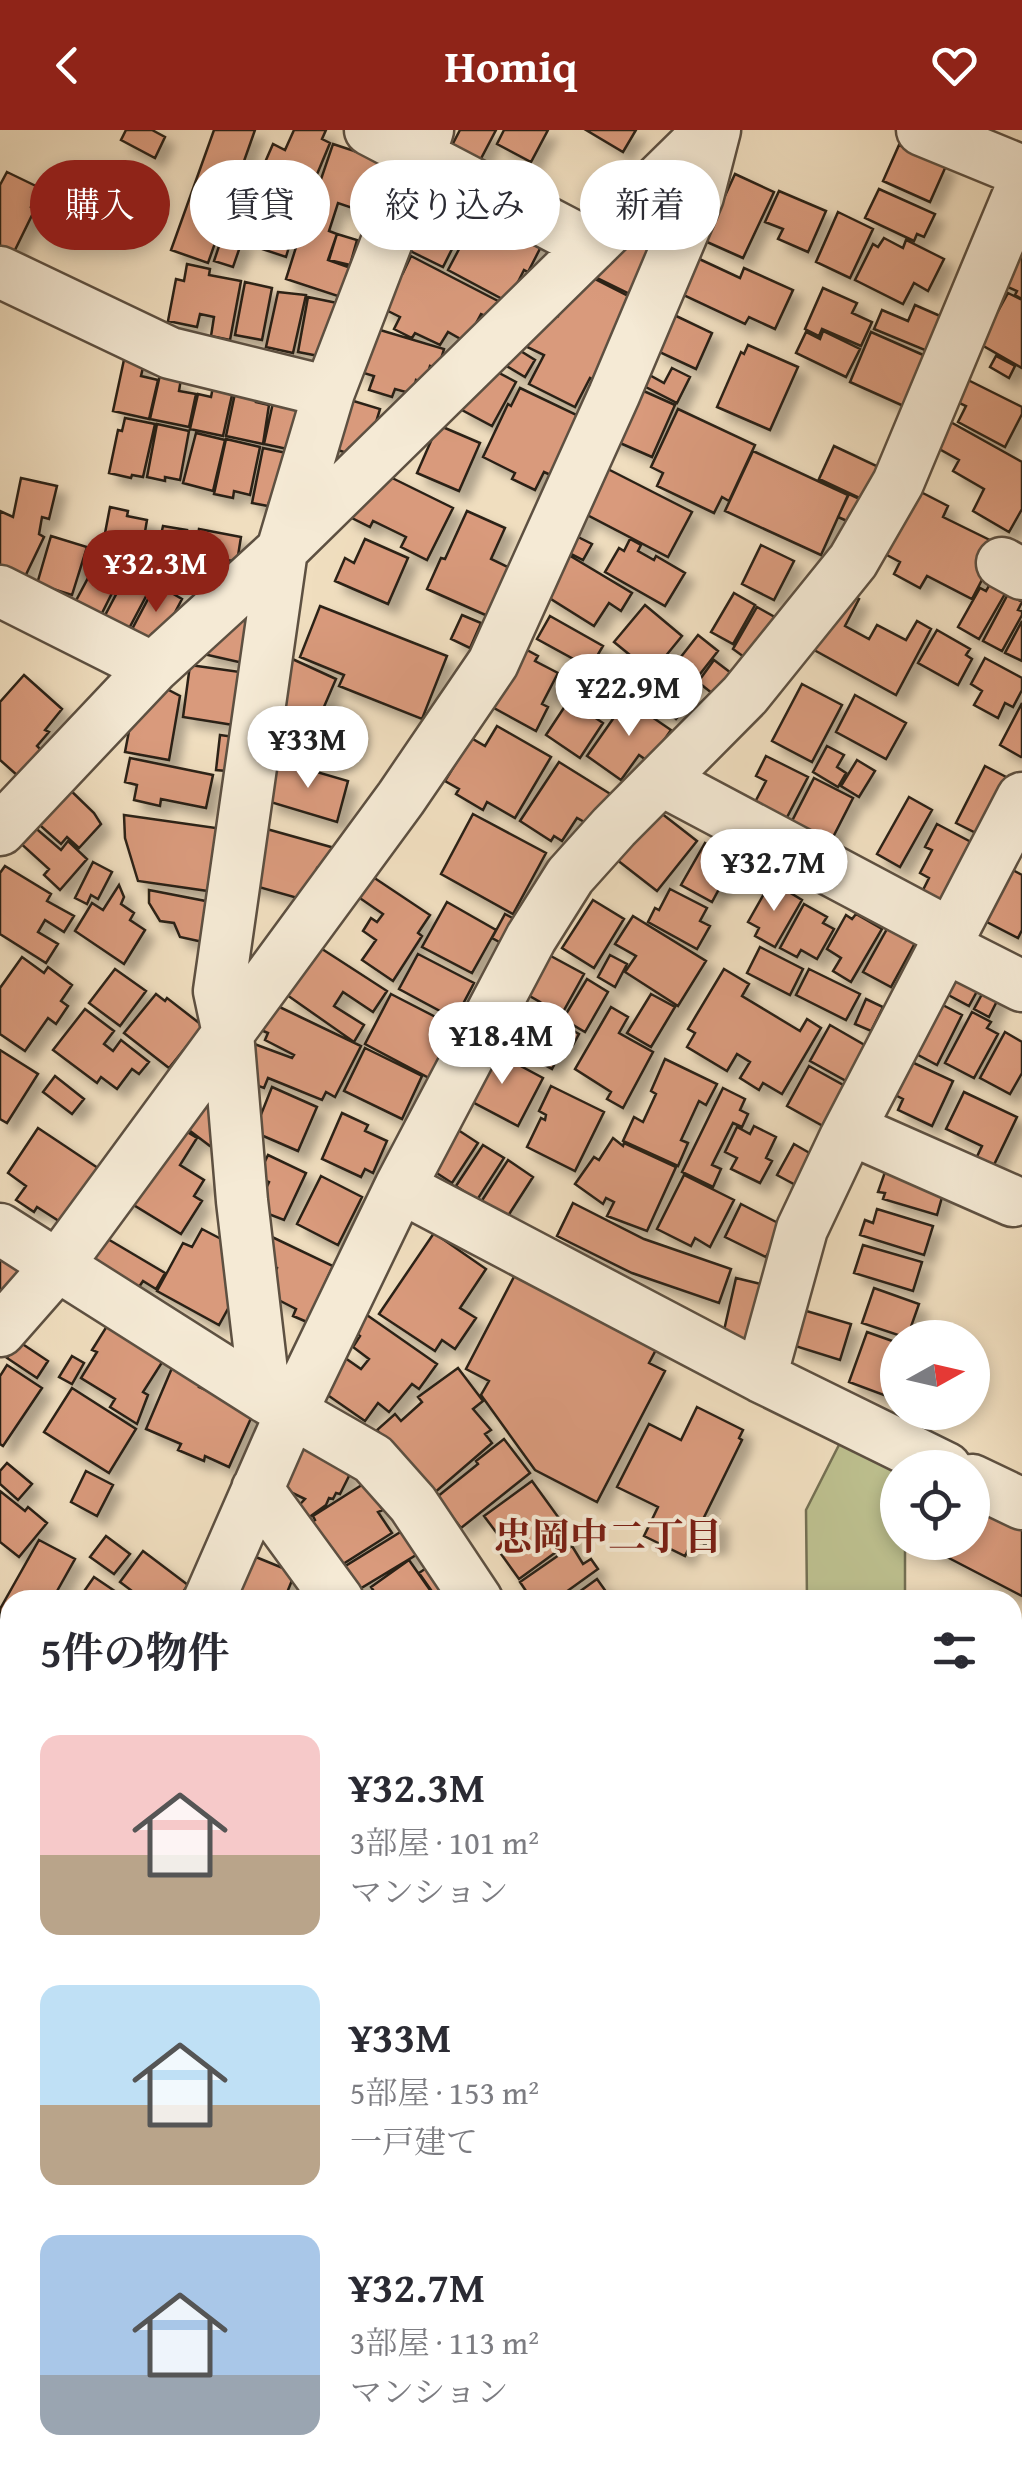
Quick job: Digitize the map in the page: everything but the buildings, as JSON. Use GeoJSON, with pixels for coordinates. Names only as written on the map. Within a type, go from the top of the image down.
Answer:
{"type":"FeatureCollection","features":[{"type":"Feature","properties":{"kind":"street"},"geometry":{"type":"LineString","coordinates":[[370,130],[424,143],[580,239]]}},
{"type":"Feature","properties":{"kind":"street"},"geometry":{"type":"LineString","coordinates":[[681,160],[712,130]]}},
{"type":"Feature","properties":{"kind":"street"},"geometry":{"type":"LineString","coordinates":[[0,1331],[58,1265],[401,798],[493,663],[614,395],[698,196],[712,130]]}},
{"type":"Feature","properties":{"kind":"street"},"geometry":{"type":"LineString","coordinates":[[922,130],[1022,171]]}},
{"type":"Feature","properties":{"kind":"street"},"geometry":{"type":"LineString","coordinates":[[278,1405],[242,1201],[228,1033],[219,991],[282,550],[329,392],[424,143]]}},
{"type":"Feature","properties":{"kind":"street"},"geometry":{"type":"LineString","coordinates":[[212,1590],[257,1489],[278,1405],[400,1187],[532,938],[570,876],[746,694],[853,561],[898,483],[1022,186]]}},
{"type":"Feature","properties":{"kind":"street"},"geometry":{"type":"LineString","coordinates":[[0,830],[153,668],[282,550],[588,250]]}},
{"type":"Feature","properties":{"kind":"street"},"geometry":{"type":"LineString","coordinates":[[0,272],[170,354],[329,392]]}},
{"type":"Feature","properties":{"kind":"street"},"geometry":{"type":"LineString","coordinates":[[0,591],[153,668]]}},
{"type":"Feature","properties":{"kind":"street"},"geometry":{"type":"LineString","coordinates":[[661,780],[1022,986]]}},
{"type":"Feature","properties":{"kind":"street"},"geometry":{"type":"LineString","coordinates":[[761,1377],[802,1229],[1022,798]]}},
{"type":"Feature","properties":{"kind":"street"},"geometry":{"type":"LineString","coordinates":[[850,1129],[1012,1202]]}},
{"type":"Feature","properties":{"kind":"street"},"geometry":{"type":"LineString","coordinates":[[400,1187],[761,1377],[909,1450]]}},
{"type":"Feature","properties":{"kind":"street"},"geometry":{"type":"LineString","coordinates":[[0,1229],[278,1405],[373,1459],[413,1504],[471,1590]]}},
{"type":"Feature","properties":{"kind":"street"},"geometry":{"type":"LineString","coordinates":[[257,1489],[331,1590]]}},
{"type":"Feature","properties":{"kind":"street"},"geometry":{"type":"LineString","coordinates":[[990,1489],[1022,1504]]}},
{"type":"Feature","properties":{"kind":"green space"},"geometry":{"type":"Polygon","coordinates":[[[843,1437],[880,1458],[880,1560],[905,1560],[905,1590],[807,1590],[806,1510],[843,1437]]]}},
{"type":"Feature","properties":{"kind":"district","name":"忠岡中二丁目"},"geometry":{"type":"Point","coordinates":[608,1536]}}]}
